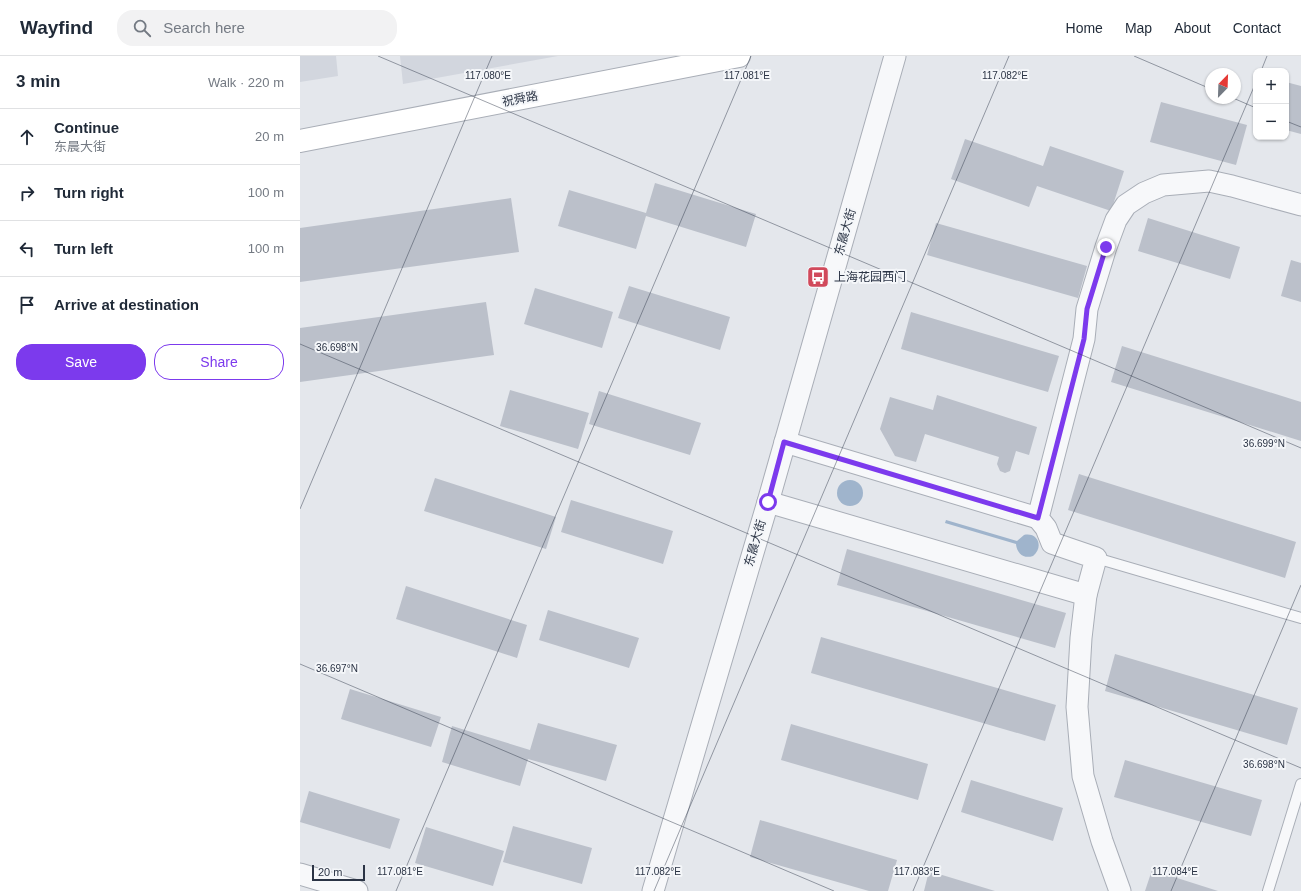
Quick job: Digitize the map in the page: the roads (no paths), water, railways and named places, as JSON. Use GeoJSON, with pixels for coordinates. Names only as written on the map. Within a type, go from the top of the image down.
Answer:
{"type":"FeatureCollection","features":[{"type":"Feature","properties":{"kind":"main road","name":"祝舜路"},"geometry":{"type":"LineString","coordinates":[[300,141],[739,56]]}},
{"type":"Feature","properties":{"kind":"street","name":"东晨大街"},"geometry":{"type":"LineString","coordinates":[[653,891],[768,502],[895,56]]}},
{"type":"Feature","properties":{"kind":"street"},"geometry":{"type":"LineString","coordinates":[[1038,518],[1084,339],[1087,309],[1116,220],[1126,205],[1144,192],[1163,185],[1209,181],[1301,205]]}},
{"type":"Feature","properties":{"kind":"street"},"geometry":{"type":"LineString","coordinates":[[784,442],[1038,518],[1046,528],[1052,543],[1096,558],[1086,595],[1081,638],[1077,707],[1083,776],[1102,842],[1120,891]]}},
{"type":"Feature","properties":{"kind":"street"},"geometry":{"type":"LineString","coordinates":[[768,502],[1086,595]]}},
{"type":"Feature","properties":{"kind":"street"},"geometry":{"type":"LineString","coordinates":[[300,874],[353,890]]}},
{"type":"Feature","properties":{"kind":"lane"},"geometry":{"type":"LineString","coordinates":[[1096,558],[1301,618]]}},
{"type":"Feature","properties":{"kind":"lane"},"geometry":{"type":"LineString","coordinates":[[1268,891],[1301,784]]}},
{"type":"Feature","properties":{"kind":"water"},"geometry":{"type":"Polygon","coordinates":[[[850,480],[859,484],[863,493],[859,502],[850,506],[841,502],[837,493],[841,484],[850,480]]]}},
{"type":"Feature","properties":{"kind":"water"},"geometry":{"type":"Polygon","coordinates":[[[946,520],[1017,541],[1024,535],[1033,536],[1038,541],[1039,545],[1033,556],[1027,557],[1019,553],[1016,544],[945,523],[946,520]]]}},
{"type":"Feature","properties":{"kind":"place","name":"上海花园西门"},"geometry":{"type":"Point","coordinates":[818,277]}}]}
